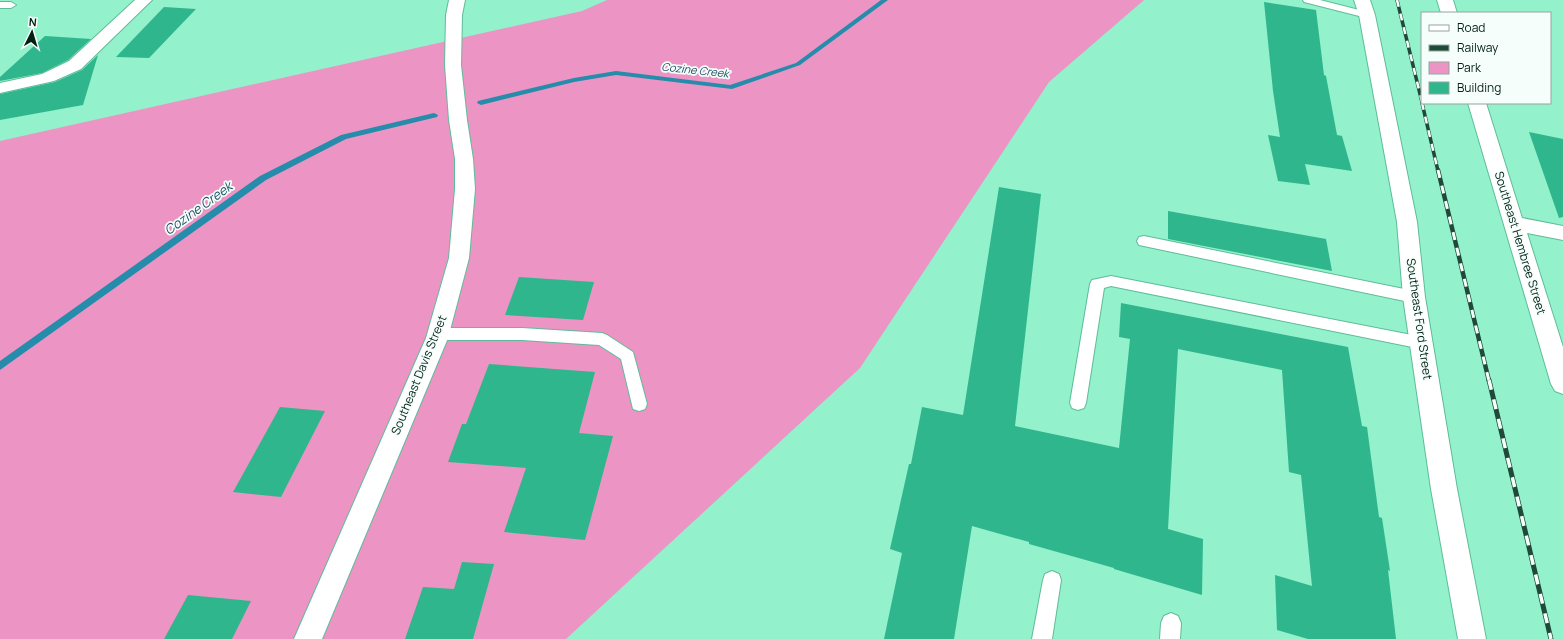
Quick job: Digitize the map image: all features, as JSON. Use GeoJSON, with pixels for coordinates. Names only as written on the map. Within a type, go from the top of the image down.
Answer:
{"type":"FeatureCollection","features":[{"type":"Feature","properties":{"kind":"street"},"geometry":{"type":"LineString","coordinates":[[0,88],[53,77],[65,72],[75,65],[144,0]]}},
{"type":"Feature","properties":{"kind":"street","name":"Southeast Davis Street"},"geometry":{"type":"LineString","coordinates":[[308,639],[438,334],[459,258],[465,189],[464,159],[458,120],[453,65],[454,15],[457,0]]}},
{"type":"Feature","properties":{"kind":"street"},"geometry":{"type":"LineString","coordinates":[[1445,0],[1449,12]]}},
{"type":"Feature","properties":{"kind":"street","name":"Southeast Ford Street"},"geometry":{"type":"LineString","coordinates":[[1365,8],[1407,222],[1414,297],[1444,489],[1472,639]]}},
{"type":"Feature","properties":{"kind":"street","name":"Southeast Hembree Street"},"geometry":{"type":"LineString","coordinates":[[1477,104],[1563,384]]}},
{"type":"Feature","properties":{"kind":"street"},"geometry":{"type":"LineString","coordinates":[[1513,223],[1563,233]]}},
{"type":"Feature","properties":{"kind":"lane"},"geometry":{"type":"LineString","coordinates":[[1308,0],[1365,8]]}},
{"type":"Feature","properties":{"kind":"lane"},"geometry":{"type":"LineString","coordinates":[[1144,241],[1414,297]]}},
{"type":"Feature","properties":{"kind":"lane"},"geometry":{"type":"LineString","coordinates":[[1078,403],[1098,284],[1111,281],[1422,343]]}},
{"type":"Feature","properties":{"kind":"lane"},"geometry":{"type":"LineString","coordinates":[[438,334],[522,334],[602,339],[628,356],[639,404]]}},
{"type":"Feature","properties":{"kind":"lane"},"geometry":{"type":"LineString","coordinates":[[1042,639],[1052,580]]}},
{"type":"Feature","properties":{"kind":"green space"},"geometry":{"type":"Polygon","coordinates":[[[607,0],[1144,0],[1049,82],[860,368],[566,639],[0,639],[0,141],[582,11],[607,0]]]}},
{"type":"Feature","properties":{"kind":"building"},"geometry":{"type":"Polygon","coordinates":[[[1264,2],[1316,10],[1324,75],[1326,76],[1337,135],[1342,136],[1352,171],[1305,164],[1310,185],[1278,181],[1268,135],[1280,137],[1273,91],[1264,2]]]}},
{"type":"Feature","properties":{"kind":"building"},"geometry":{"type":"Polygon","coordinates":[[[164,7],[196,9],[149,58],[116,57],[164,7]]]}},
{"type":"Feature","properties":{"kind":"building"},"geometry":{"type":"Polygon","coordinates":[[[45,36],[91,39],[68,60],[42,73],[0,81],[0,77],[45,36]]]}},
{"type":"Feature","properties":{"kind":"building"},"geometry":{"type":"Polygon","coordinates":[[[98,55],[83,105],[0,120],[0,94],[55,82],[82,70],[98,55]]]}},
{"type":"Feature","properties":{"kind":"building"},"geometry":{"type":"Polygon","coordinates":[[[1529,132],[1563,139],[1563,217],[1559,218],[1529,132]]]}},
{"type":"Feature","properties":{"kind":"building"},"geometry":{"type":"Polygon","coordinates":[[[999,187],[1041,194],[1015,426],[1119,448],[1130,339],[1119,337],[1121,303],[1348,347],[1362,426],[1367,427],[1379,517],[1382,518],[1390,571],[1388,570],[1396,639],[1308,639],[1277,630],[1275,575],[1312,586],[1301,475],[1289,472],[1282,370],[1178,349],[1168,529],[1203,539],[1202,595],[972,526],[954,639],[884,639],[902,553],[890,549],[909,464],[911,464],[922,407],[963,415],[999,187]]]}},
{"type":"Feature","properties":{"kind":"building"},"geometry":{"type":"Polygon","coordinates":[[[1168,211],[1326,239],[1332,271],[1168,239],[1168,211]]]}},
{"type":"Feature","properties":{"kind":"building"},"geometry":{"type":"Polygon","coordinates":[[[519,277],[594,282],[583,320],[505,315],[519,277]]]}},
{"type":"Feature","properties":{"kind":"building"},"geometry":{"type":"Polygon","coordinates":[[[489,364],[595,372],[579,433],[613,436],[585,540],[504,532],[526,468],[448,462],[462,424],[466,424],[489,364]]]}},
{"type":"Feature","properties":{"kind":"building"},"geometry":{"type":"Polygon","coordinates":[[[280,407],[325,411],[281,497],[233,492],[280,407]]]}},
{"type":"Feature","properties":{"kind":"building"},"geometry":{"type":"Polygon","coordinates":[[[462,562],[494,564],[473,639],[405,639],[423,587],[454,589],[462,562]]]}},
{"type":"Feature","properties":{"kind":"building"},"geometry":{"type":"Polygon","coordinates":[[[188,595],[251,601],[232,639],[164,639],[188,595]]]}},
{"type":"Feature","properties":{"kind":"waterway","name":"Cozine Creek"},"geometry":{"type":"LineString","coordinates":[[481,103],[574,80],[616,73],[730,87],[798,64],[885,0]]}},
{"type":"Feature","properties":{"kind":"waterway","name":"Cozine Creek"},"geometry":{"type":"LineString","coordinates":[[0,366],[263,178],[344,137],[434,115]]}},
{"type":"Feature","properties":{"kind":"railway"},"geometry":{"type":"LineString","coordinates":[[1397,0],[1421,98]]}},
{"type":"Feature","properties":{"kind":"railway"},"geometry":{"type":"LineString","coordinates":[[1422,104],[1438,171]]}},
{"type":"Feature","properties":{"kind":"railway"},"geometry":{"type":"LineString","coordinates":[[1438,170],[1489,381]]}},
{"type":"Feature","properties":{"kind":"railway"},"geometry":{"type":"LineString","coordinates":[[1489,380],[1551,639]]}}]}
